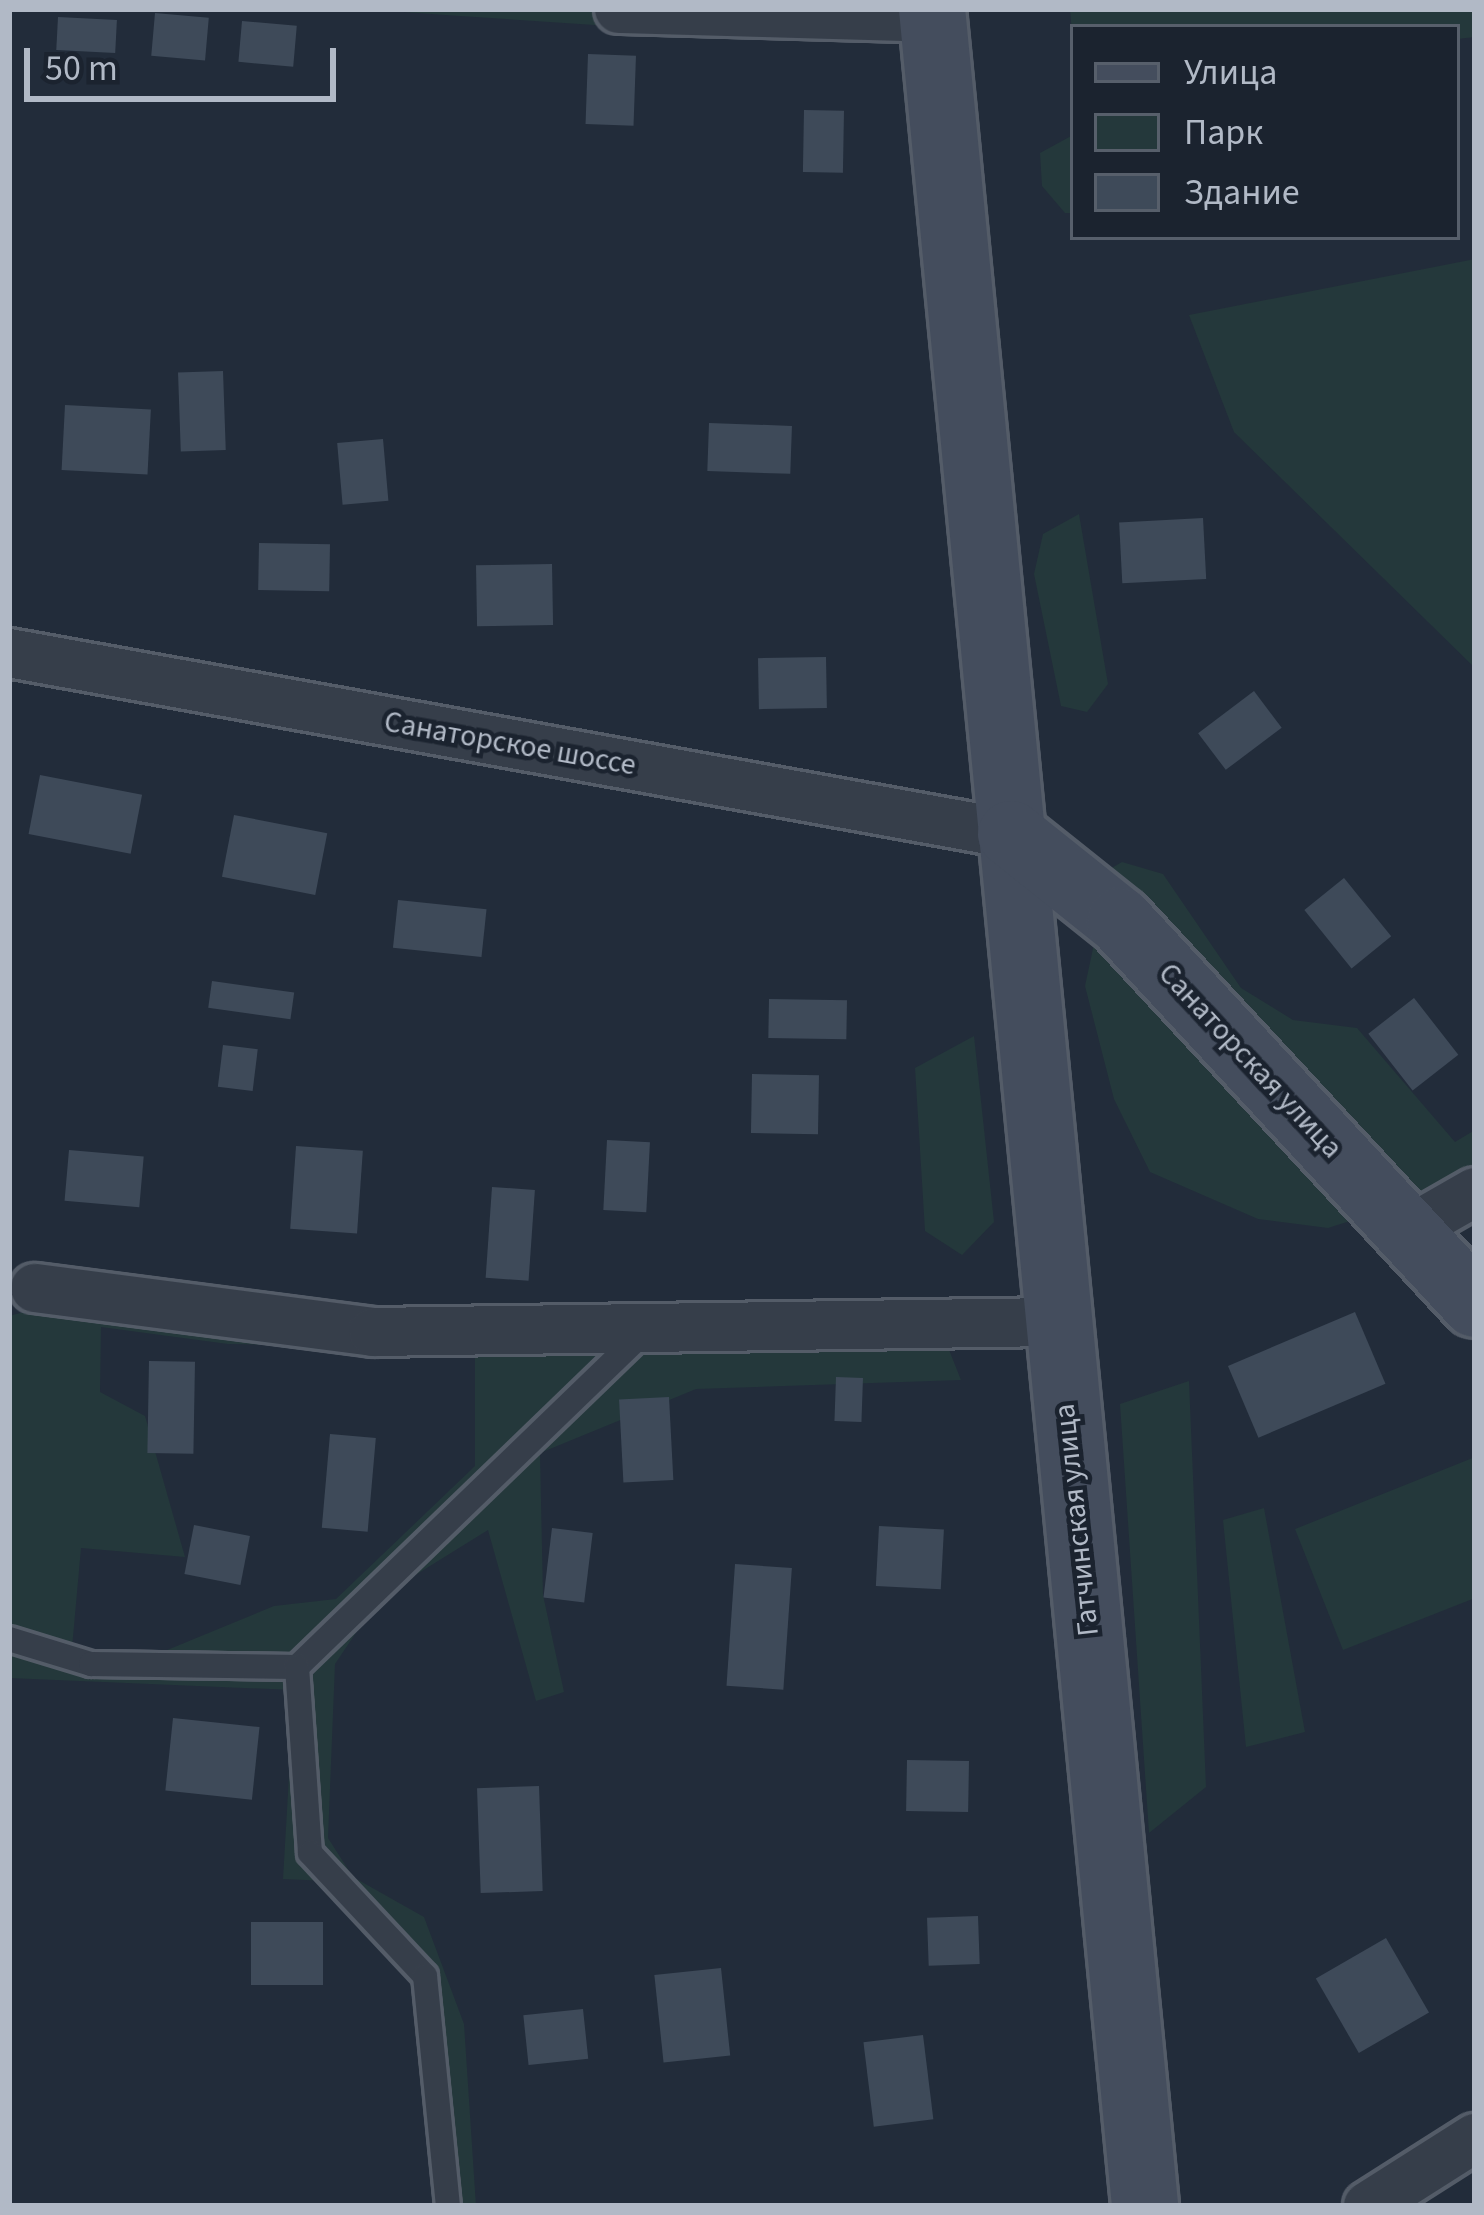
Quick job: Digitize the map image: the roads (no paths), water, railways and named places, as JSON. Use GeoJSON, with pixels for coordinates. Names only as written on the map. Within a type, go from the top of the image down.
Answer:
{"type":"FeatureCollection","features":[{"type":"Feature","properties":{"kind":"main road","name":"Гатчинская улица"},"geometry":{"type":"LineString","coordinates":[[933,14],[1145,2206]]}},
{"type":"Feature","properties":{"kind":"main road","name":"Санаторская улица"},"geometry":{"type":"LineString","coordinates":[[1011,834],[1120,921],[1475,1304]]}},
{"type":"Feature","properties":{"kind":"street"},"geometry":{"type":"LineString","coordinates":[[619,9],[933,14]]}},
{"type":"Feature","properties":{"kind":"street","name":"Санаторское шоссе"},"geometry":{"type":"LineString","coordinates":[[9,653],[1011,834]]}},
{"type":"Feature","properties":{"kind":"street"},"geometry":{"type":"LineString","coordinates":[[1407,1231],[1475,1192]]}},
{"type":"Feature","properties":{"kind":"street"},"geometry":{"type":"LineString","coordinates":[[35,1288],[373,1332],[1058,1322]]}},
{"type":"Feature","properties":{"kind":"street"},"geometry":{"type":"LineString","coordinates":[[1369,2206],[1475,2138]]}},
{"type":"Feature","properties":{"kind":"lane"},"geometry":{"type":"LineString","coordinates":[[9,1639],[91,1664],[297,1667],[648,1329]]}},
{"type":"Feature","properties":{"kind":"lane"},"geometry":{"type":"LineString","coordinates":[[297,1667],[310,1853],[425,1976],[448,2206]]}}]}
